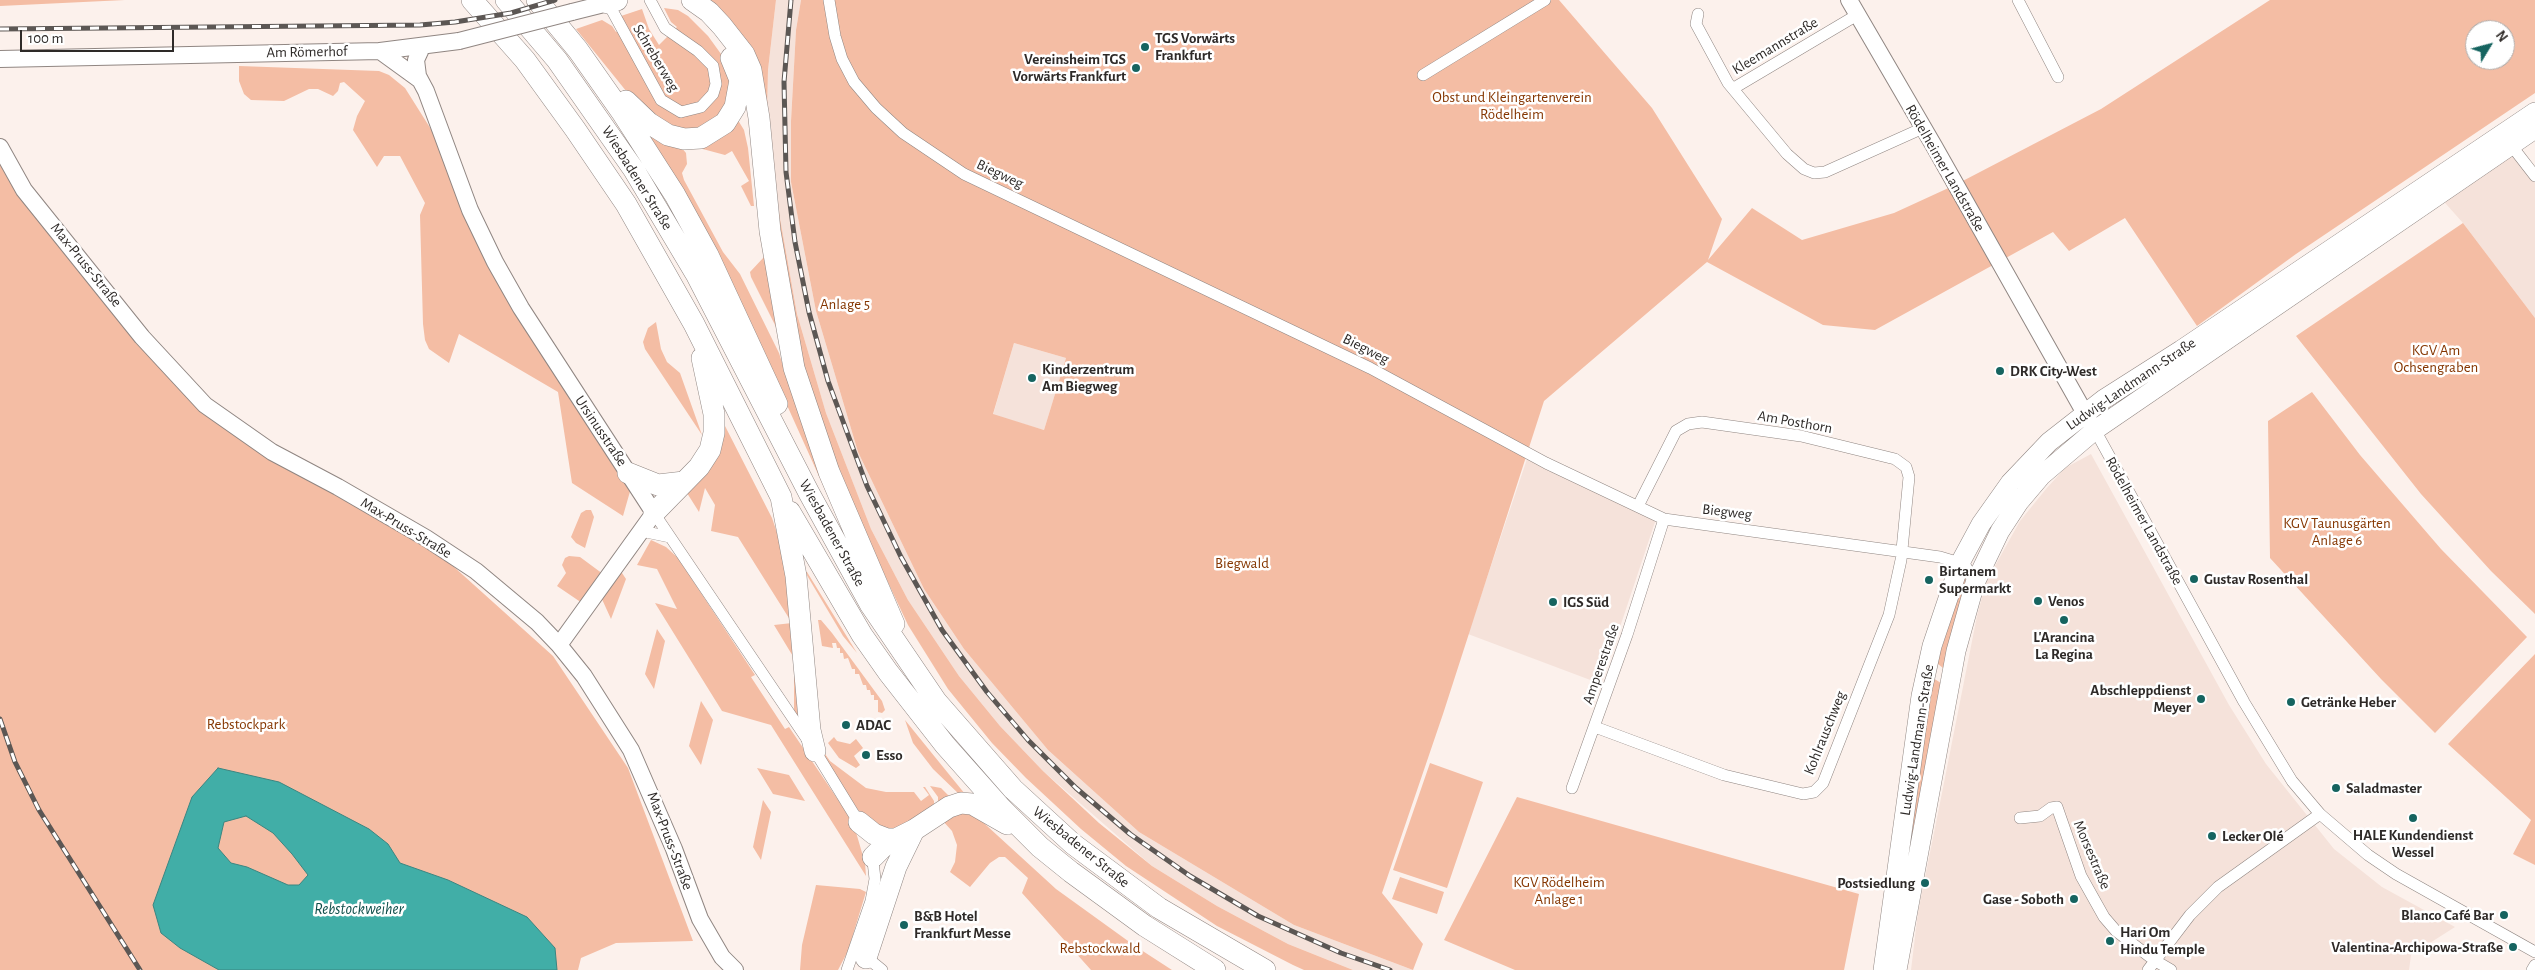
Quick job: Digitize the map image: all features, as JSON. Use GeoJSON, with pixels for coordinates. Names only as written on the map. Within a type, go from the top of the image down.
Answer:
{"type":"FeatureCollection","features":[{"type":"Feature","properties":{"kind":"highway","name":"Wiesbadener Straße"},"geometry":{"type":"LineString","coordinates":[[472,0],[525,60],[575,129],[626,204],[694,324]]}},
{"type":"Feature","properties":{"kind":"highway","name":"Wiesbadener Straße"},"geometry":{"type":"LineString","coordinates":[[506,0],[557,60],[634,170],[696,274],[809,493],[870,604],[936,701],[985,758],[1034,810],[1073,844],[1159,908],[1265,970]]}},
{"type":"Feature","properties":{"kind":"highway"},"geometry":{"type":"LineString","coordinates":[[537,0],[578,50],[642,117],[668,135],[684,139],[708,134],[725,123],[733,113],[740,87],[738,72],[728,53],[701,20],[689,9],[674,0]]}},
{"type":"Feature","properties":{"kind":"highway"},"geometry":{"type":"LineString","coordinates":[[692,0],[709,12],[722,26],[739,47],[751,70],[759,118],[770,231],[794,368],[829,472],[915,672]]}},
{"type":"Feature","properties":{"kind":"highway"},"geometry":{"type":"LineString","coordinates":[[578,50],[636,133],[675,195],[708,255],[778,405],[809,493]]}},
{"type":"Feature","properties":{"kind":"highway"},"geometry":{"type":"LineString","coordinates":[[658,527],[688,479],[710,450],[714,433],[710,391],[694,324]]}},
{"type":"Feature","properties":{"kind":"highway"},"geometry":{"type":"LineString","coordinates":[[694,324],[781,497],[796,576],[810,730],[814,751]]}},
{"type":"Feature","properties":{"kind":"highway"},"geometry":{"type":"LineString","coordinates":[[628,473],[658,485],[688,479]]}},
{"type":"Feature","properties":{"kind":"highway","name":"Wiesbadener Straße"},"geometry":{"type":"LineString","coordinates":[[781,497],[862,635],[892,679],[950,751],[1001,808],[1040,847],[1145,926],[1216,970]]}},
{"type":"Feature","properties":{"kind":"highway"},"geometry":{"type":"LineString","coordinates":[[873,857],[881,847],[894,839],[914,830],[949,807],[961,803],[972,804],[1007,824],[1040,847]]}},
{"type":"Feature","properties":{"kind":"highway"},"geometry":{"type":"LineString","coordinates":[[860,822],[881,837],[894,839]]}},
{"type":"Feature","properties":{"kind":"highway"},"geometry":{"type":"LineString","coordinates":[[861,966],[896,867],[914,830]]}},
{"type":"Feature","properties":{"kind":"main road","name":"Rödelheimer Landstraße"},"geometry":{"type":"LineString","coordinates":[[1848,0],[2095,430]]}},
{"type":"Feature","properties":{"kind":"main road","name":"Am Römerhof"},"geometry":{"type":"LineString","coordinates":[[0,59],[380,51],[459,42],[612,1]]}},
{"type":"Feature","properties":{"kind":"main road","name":"Ursinusstraße"},"geometry":{"type":"LineString","coordinates":[[422,47],[426,72],[423,86],[470,210],[495,262],[521,308],[628,473],[658,527]]}},
{"type":"Feature","properties":{"kind":"main road"},"geometry":{"type":"LineString","coordinates":[[380,51],[423,86]]}},
{"type":"Feature","properties":{"kind":"main road","name":"Ludwig-Landmann-Straße"},"geometry":{"type":"LineString","coordinates":[[1883,970],[1921,696],[1929,658],[1960,562],[1978,530],[2010,483],[2042,448],[2085,413],[2535,112]]}},
{"type":"Feature","properties":{"kind":"main road","name":"Ludwig-Landmann-Straße"},"geometry":{"type":"LineString","coordinates":[[1897,970],[1952,675],[1975,583],[2000,531],[2019,502],[2041,476],[2095,430],[2535,129]]}},
{"type":"Feature","properties":{"kind":"main road","name":"Max-Pruss-Straße"},"geometry":{"type":"LineString","coordinates":[[0,148],[24,190],[142,337],[206,405],[272,452],[413,530],[476,571],[530,616],[559,645],[584,676],[632,750],[674,849],[700,919],[722,957],[734,970]]}},
{"type":"Feature","properties":{"kind":"main road"},"geometry":{"type":"LineString","coordinates":[[559,645],[632,544],[658,527]]}},
{"type":"Feature","properties":{"kind":"main road"},"geometry":{"type":"LineString","coordinates":[[1929,658],[1938,677],[1943,679],[1952,675]]}},
{"type":"Feature","properties":{"kind":"street","name":"Schreberweg"},"geometry":{"type":"LineString","coordinates":[[612,1],[661,100],[681,112],[701,107],[713,94],[716,84],[713,66],[698,51],[665,28],[650,0]]}},
{"type":"Feature","properties":{"kind":"street","name":"Biegweg"},"geometry":{"type":"LineString","coordinates":[[829,0],[835,36],[842,59],[854,82],[876,108],[903,133],[964,174],[1370,368],[1546,463],[1664,519],[1901,550],[1960,562]]}},
{"type":"Feature","properties":{"kind":"street"},"geometry":{"type":"LineString","coordinates":[[1423,75],[1545,0]]}},
{"type":"Feature","properties":{"kind":"street"},"geometry":{"type":"LineString","coordinates":[[2018,0],[2058,77]]}},
{"type":"Feature","properties":{"kind":"street","name":"Kleemannstraße"},"geometry":{"type":"LineString","coordinates":[[1698,14],[1696,24],[1728,83],[1787,154],[1804,169],[1814,174],[1825,172],[1923,128]]}},
{"type":"Feature","properties":{"kind":"street","name":"Kleemannstraße"},"geometry":{"type":"LineString","coordinates":[[1734,88],[1857,15]]}},
{"type":"Feature","properties":{"kind":"street"},"geometry":{"type":"LineString","coordinates":[[2511,145],[2535,176]]}},
{"type":"Feature","properties":{"kind":"street","name":"Am Posthorn"},"geometry":{"type":"LineString","coordinates":[[1638,506],[1676,431],[1688,424],[1702,422],[1801,436],[1895,459],[1906,467],[1909,477],[1901,550]]}},
{"type":"Feature","properties":{"kind":"street","name":"Rödelheimer Landstraße"},"geometry":{"type":"LineString","coordinates":[[2095,430],[2274,754],[2292,781],[2320,814],[2368,855],[2396,874],[2535,952]]}},
{"type":"Feature","properties":{"kind":"street","name":"Amperestraße"},"geometry":{"type":"LineString","coordinates":[[1572,788],[1595,727],[1664,519]]}},
{"type":"Feature","properties":{"kind":"street","name":"Ursinusstraße"},"geometry":{"type":"LineString","coordinates":[[658,527],[814,751],[860,822],[870,843],[875,879],[861,966]]}},
{"type":"Feature","properties":{"kind":"street","name":"Kohlrauschweg"},"geometry":{"type":"LineString","coordinates":[[1595,727],[1724,775],[1803,794],[1814,792],[1823,783],[1889,615],[1901,550]]}},
{"type":"Feature","properties":{"kind":"street"},"geometry":{"type":"LineString","coordinates":[[1960,562],[1966,567],[1975,583]]}},
{"type":"Feature","properties":{"kind":"street","name":"Morsestraße"},"geometry":{"type":"LineString","coordinates":[[2020,818],[2040,816],[2051,808],[2057,807],[2081,876],[2104,916],[2116,932],[2151,965],[2171,970]]}},
{"type":"Feature","properties":{"kind":"street"},"geometry":{"type":"LineString","coordinates":[[2151,965],[2190,915],[2218,887],[2320,814]]}},
{"type":"Feature","properties":{"kind":"street"},"geometry":{"type":"LineString","coordinates":[[2532,970],[2535,966]]}},
{"type":"Feature","properties":{"kind":"shaded area"},"geometry":{"type":"Polygon","coordinates":[[[776,0],[801,0],[796,30],[791,121],[791,182],[816,311],[858,452],[924,589],[964,649],[1048,750],[1139,832],[1294,925],[1413,970],[1353,970],[1288,944],[1217,906],[1152,866],[1043,771],[1000,726],[959,676],[908,600],[871,529],[826,413],[797,314],[773,179],[767,114],[768,70],[776,0]]]}},
{"type":"Feature","properties":{"kind":"shaded area"},"geometry":{"type":"Polygon","coordinates":[[[2511,145],[2535,176],[2535,318],[2463,223],[2438,195],[2511,145]]]}},
{"type":"Feature","properties":{"kind":"shaded area","name":"Kinderzentrum Am Biegweg"},"geometry":{"type":"Polygon","coordinates":[[[1014,343],[1066,358],[1044,430],[993,415],[1014,343]]]}},
{"type":"Feature","properties":{"kind":"shaded area"},"geometry":{"type":"Polygon","coordinates":[[[2091,454],[2229,705],[2266,764],[2334,849],[2382,887],[2455,927],[2411,955],[2409,970],[1911,970],[1918,912],[1977,616],[1986,582],[2020,521],[2046,489],[2065,468],[2091,454]]]}},
{"type":"Feature","properties":{"kind":"shaded area","name":"IGS Süd"},"geometry":{"type":"Polygon","coordinates":[[[1527,459],[1656,519],[1601,684],[1468,634],[1527,459]]]}},
{"type":"Feature","properties":{"kind":"green space"},"geometry":{"type":"Polygon","coordinates":[[[0,0],[125,0],[0,6],[0,0]]]}},
{"type":"Feature","properties":{"kind":"green space"},"geometry":{"type":"Polygon","coordinates":[[[705,0],[776,0],[768,70],[767,114],[773,179],[797,314],[826,413],[871,529],[908,600],[959,676],[1000,726],[1043,771],[1099,823],[1152,866],[1217,906],[1288,944],[1353,970],[1304,970],[1293,965],[1217,926],[1126,866],[1081,829],[1026,778],[992,743],[948,689],[908,625],[821,440],[787,306],[762,105],[705,0]]]}},
{"type":"Feature","properties":{"kind":"green space","name":"Biegwald"},"geometry":{"type":"Polygon","coordinates":[[[801,0],[1559,0],[1652,108],[1722,219],[1708,260],[1752,208],[1802,240],[1894,213],[1955,185],[2101,109],[2270,0],[2535,0],[2535,93],[2296,254],[2197,326],[2125,218],[2069,251],[2053,232],[1875,330],[1823,325],[1707,262],[1544,401],[1443,714],[1382,893],[1423,944],[1413,970],[1294,925],[1139,832],[1048,750],[964,649],[924,589],[858,452],[816,311],[791,182],[791,121],[796,30],[801,0]],[[1014,343],[993,414],[1044,430],[1066,358],[1014,343]]]}},
{"type":"Feature","properties":{"kind":"green space"},"geometry":{"type":"Polygon","coordinates":[[[664,8],[678,10],[688,16],[708,36],[729,65],[734,86],[718,123],[680,134],[635,102],[576,29],[602,20],[612,26],[616,32],[625,27],[621,16],[642,9],[649,29],[659,45],[677,27],[671,22],[664,8]]]}},
{"type":"Feature","properties":{"kind":"green space"},"geometry":{"type":"Polygon","coordinates":[[[239,66],[379,71],[389,75],[405,88],[434,134],[468,219],[631,488],[623,516],[572,483],[558,392],[459,334],[449,363],[429,349],[425,340],[423,324],[420,215],[425,203],[400,156],[384,156],[377,167],[353,130],[357,116],[365,101],[344,82],[340,83],[338,91],[333,96],[318,89],[309,89],[284,101],[251,100],[244,94],[239,81],[239,66]]]}},
{"type":"Feature","properties":{"kind":"green space"},"geometry":{"type":"Polygon","coordinates":[[[736,117],[744,130],[748,148],[754,206],[751,206],[741,186],[749,181],[732,151],[725,155],[699,148],[736,117]]]}},
{"type":"Feature","properties":{"kind":"green space"},"geometry":{"type":"Polygon","coordinates":[[[645,128],[681,147],[686,153],[687,164],[682,173],[684,180],[723,252],[740,274],[779,353],[798,413],[831,503],[759,343],[645,128]]]}},
{"type":"Feature","properties":{"kind":"green space","name":"Rebstockpark"},"geometry":{"type":"Polygon","coordinates":[[[0,156],[200,408],[424,540],[553,656],[628,768],[693,941],[616,943],[581,958],[578,970],[0,970],[0,156]]]}},
{"type":"Feature","properties":{"kind":"green space","name":"KGV Am Ochsengraben"},"geometry":{"type":"Polygon","coordinates":[[[2463,223],[2535,318],[2535,614],[2491,571],[2421,494],[2296,336],[2463,223]]]}},
{"type":"Feature","properties":{"kind":"green space"},"geometry":{"type":"Polygon","coordinates":[[[764,257],[779,333],[750,272],[764,257]]]}},
{"type":"Feature","properties":{"kind":"green space"},"geometry":{"type":"Polygon","coordinates":[[[656,322],[661,349],[667,362],[680,373],[702,435],[645,349],[643,342],[648,328],[656,322]]]}},
{"type":"Feature","properties":{"kind":"green space","name":"KGV Taunusgärten Anlage 6"},"geometry":{"type":"Polygon","coordinates":[[[2312,392],[2360,455],[2441,549],[2527,637],[2435,733],[2381,679],[2270,558],[2268,421],[2312,392]]]}},
{"type":"Feature","properties":{"kind":"green space"},"geometry":{"type":"Polygon","coordinates":[[[724,424],[772,518],[786,559],[805,730],[794,713],[794,658],[774,625],[792,623],[738,537],[711,531],[715,505],[705,488],[699,512],[687,493],[724,424]]]}},
{"type":"Feature","properties":{"kind":"green space"},"geometry":{"type":"Polygon","coordinates":[[[591,510],[594,517],[585,548],[576,543],[571,537],[581,513],[591,510]]]}},
{"type":"Feature","properties":{"kind":"green space"},"geometry":{"type":"Polygon","coordinates":[[[651,540],[666,547],[678,558],[755,675],[751,677],[785,729],[789,727],[853,822],[865,863],[866,876],[771,725],[722,711],[655,603],[677,609],[657,569],[637,565],[651,540]]]}},
{"type":"Feature","properties":{"kind":"green space"},"geometry":{"type":"Polygon","coordinates":[[[569,556],[580,557],[603,574],[582,603],[557,586],[566,573],[562,565],[565,558],[569,556]]]}},
{"type":"Feature","properties":{"kind":"green space"},"geometry":{"type":"Polygon","coordinates":[[[620,570],[626,579],[611,619],[601,597],[620,570]]]}},
{"type":"Feature","properties":{"kind":"green space"},"geometry":{"type":"Polygon","coordinates":[[[805,572],[807,572],[857,653],[843,636],[805,572]]]}},
{"type":"Feature","properties":{"kind":"green space"},"geometry":{"type":"Polygon","coordinates":[[[1965,575],[1968,576],[1947,668],[1943,668],[1938,664],[1938,659],[1965,575]]]}},
{"type":"Feature","properties":{"kind":"green space"},"geometry":{"type":"Polygon","coordinates":[[[808,597],[814,680],[823,751],[830,761],[866,788],[886,792],[914,792],[921,801],[929,795],[923,787],[925,787],[934,801],[934,805],[918,819],[891,831],[863,817],[832,772],[817,742],[808,597]]]}},
{"type":"Feature","properties":{"kind":"green space"},"geometry":{"type":"Polygon","coordinates":[[[818,620],[821,620],[832,633],[882,701],[885,710],[882,713],[878,712],[878,700],[874,700],[874,695],[871,695],[870,690],[867,690],[866,685],[863,685],[859,674],[855,674],[855,669],[852,669],[848,658],[844,659],[843,653],[840,653],[840,648],[837,648],[836,643],[832,643],[833,648],[822,646],[818,620]]]}},
{"type":"Feature","properties":{"kind":"green space"},"geometry":{"type":"Polygon","coordinates":[[[657,629],[665,641],[654,689],[645,674],[657,629]]]}},
{"type":"Feature","properties":{"kind":"green space"},"geometry":{"type":"Polygon","coordinates":[[[2535,654],[2535,865],[2513,854],[2531,820],[2448,744],[2535,654]]]}},
{"type":"Feature","properties":{"kind":"green space"},"geometry":{"type":"Polygon","coordinates":[[[1933,678],[1941,683],[1911,853],[1905,852],[1933,678]]]}},
{"type":"Feature","properties":{"kind":"green space"},"geometry":{"type":"Polygon","coordinates":[[[701,701],[713,720],[701,765],[689,746],[701,701]]]}},
{"type":"Feature","properties":{"kind":"green space"},"geometry":{"type":"Polygon","coordinates":[[[905,720],[965,794],[961,796],[933,769],[913,743],[905,720]]]}},
{"type":"Feature","properties":{"kind":"green space"},"geometry":{"type":"Polygon","coordinates":[[[834,737],[837,741],[850,744],[856,739],[863,748],[854,756],[860,765],[856,768],[839,758],[828,743],[834,737]]]}},
{"type":"Feature","properties":{"kind":"green space"},"geometry":{"type":"Polygon","coordinates":[[[1430,763],[1483,782],[1447,888],[1393,870],[1430,763]]]}},
{"type":"Feature","properties":{"kind":"green space"},"geometry":{"type":"Polygon","coordinates":[[[757,768],[789,775],[805,801],[773,794],[757,768]]]}},
{"type":"Feature","properties":{"kind":"green space"},"geometry":{"type":"Polygon","coordinates":[[[930,786],[941,788],[951,798],[938,804],[938,797],[930,786]]]}},
{"type":"Feature","properties":{"kind":"green space","name":"KGV Rödelheim Anlage 1"},"geometry":{"type":"Polygon","coordinates":[[[1517,797],[1859,894],[1844,970],[1515,970],[1444,940],[1517,797]]]}},
{"type":"Feature","properties":{"kind":"green space"},"geometry":{"type":"Polygon","coordinates":[[[763,800],[771,812],[761,860],[753,847],[763,800]]]}},
{"type":"Feature","properties":{"kind":"green space","name":"Rebstockwald"},"geometry":{"type":"Polygon","coordinates":[[[956,812],[974,814],[1056,889],[1135,946],[1172,970],[1091,970],[1022,893],[1028,878],[1005,857],[999,857],[990,863],[970,887],[950,872],[955,862],[957,845],[952,831],[942,820],[956,812]]]}},
{"type":"Feature","properties":{"kind":"green space"},"geometry":{"type":"Polygon","coordinates":[[[1400,877],[1444,892],[1437,914],[1392,899],[1400,877]]]}},
{"type":"Feature","properties":{"kind":"green space"},"geometry":{"type":"Polygon","coordinates":[[[816,885],[860,889],[866,892],[848,951],[838,970],[800,970],[802,945],[816,885]]]}},
{"type":"Feature","properties":{"kind":"water","name":"Rebstockweiher"},"geometry":{"type":"Polygon","coordinates":[[[218,768],[279,782],[369,829],[388,844],[400,863],[448,880],[527,917],[555,948],[557,970],[219,970],[180,948],[161,933],[153,905],[192,797],[218,768]],[[246,816],[224,822],[218,848],[231,863],[247,867],[288,885],[299,885],[308,875],[273,833],[246,816]]]}},
{"type":"Feature","properties":{"kind":"railway"},"geometry":{"type":"LineString","coordinates":[[0,29],[420,25],[455,22],[511,13],[555,0]]}},
{"type":"Feature","properties":{"kind":"railway"},"geometry":{"type":"LineString","coordinates":[[791,0],[784,82],[786,172],[795,242],[809,312],[828,381],[867,486],[901,557],[942,630],[987,692],[1028,740],[1076,788],[1130,834],[1190,876],[1258,916],[1341,953],[1390,970]]}},
{"type":"Feature","properties":{"kind":"railway"},"geometry":{"type":"LineString","coordinates":[[0,719],[15,762],[39,810],[140,970]]}},
{"type":"Feature","properties":{"kind":"place","name":"TGS Vorwärts Frankfurt"},"geometry":{"type":"Point","coordinates":[1145,47]}},
{"type":"Feature","properties":{"kind":"place","name":"Vereinsheim TGS Vorwärts Frankfurt"},"geometry":{"type":"Point","coordinates":[1136,68]}},
{"type":"Feature","properties":{"kind":"place","name":"DRK City-West"},"geometry":{"type":"Point","coordinates":[2000,371]}},
{"type":"Feature","properties":{"kind":"place","name":"Kinderzentrum Am Biegweg"},"geometry":{"type":"Point","coordinates":[1032,378]}},
{"type":"Feature","properties":{"kind":"place","name":"Gustav Rosenthal"},"geometry":{"type":"Point","coordinates":[2194,579]}},
{"type":"Feature","properties":{"kind":"place","name":"Birtanem Supermarkt"},"geometry":{"type":"Point","coordinates":[1929,580]}},
{"type":"Feature","properties":{"kind":"place","name":"Venos"},"geometry":{"type":"Point","coordinates":[2038,601]}},
{"type":"Feature","properties":{"kind":"place","name":"IGS Süd"},"geometry":{"type":"Point","coordinates":[1553,602]}},
{"type":"Feature","properties":{"kind":"place","name":"L'Arancina La Regina"},"geometry":{"type":"Point","coordinates":[2064,620]}},
{"type":"Feature","properties":{"kind":"place","name":"Abschleppdienst Meyer"},"geometry":{"type":"Point","coordinates":[2201,699]}},
{"type":"Feature","properties":{"kind":"place","name":"Getränke Heber"},"geometry":{"type":"Point","coordinates":[2291,702]}},
{"type":"Feature","properties":{"kind":"place","name":"ADAC"},"geometry":{"type":"Point","coordinates":[846,725]}},
{"type":"Feature","properties":{"kind":"place","name":"Esso"},"geometry":{"type":"Point","coordinates":[866,755]}},
{"type":"Feature","properties":{"kind":"place","name":"Saladmaster"},"geometry":{"type":"Point","coordinates":[2336,788]}},
{"type":"Feature","properties":{"kind":"place","name":"HALE Kundendienst Wessel"},"geometry":{"type":"Point","coordinates":[2413,818]}},
{"type":"Feature","properties":{"kind":"place","name":"Lecker Olé"},"geometry":{"type":"Point","coordinates":[2212,836]}},
{"type":"Feature","properties":{"kind":"place","name":"Postsiedlung"},"geometry":{"type":"Point","coordinates":[1925,883]}},
{"type":"Feature","properties":{"kind":"place","name":"Gase - Soboth"},"geometry":{"type":"Point","coordinates":[2074,899]}},
{"type":"Feature","properties":{"kind":"place","name":"Blanco Café Bar"},"geometry":{"type":"Point","coordinates":[2504,915]}},
{"type":"Feature","properties":{"kind":"place","name":"B&B Hotel Frankfurt Messe"},"geometry":{"type":"Point","coordinates":[904,925]}},
{"type":"Feature","properties":{"kind":"place","name":"Hari Om Hindu Temple"},"geometry":{"type":"Point","coordinates":[2110,941]}},
{"type":"Feature","properties":{"kind":"place","name":"Valentina-Archipowa-Straße"},"geometry":{"type":"Point","coordinates":[2513,947]}},
{"type":"Feature","properties":{"kind":"park label","name":"Obst und Kleingartenverein Rödelheim"},"geometry":{"type":"Point","coordinates":[1512,106]}},
{"type":"Feature","properties":{"kind":"park label","name":"Anlage 5"},"geometry":{"type":"Point","coordinates":[845,304]}}]}
